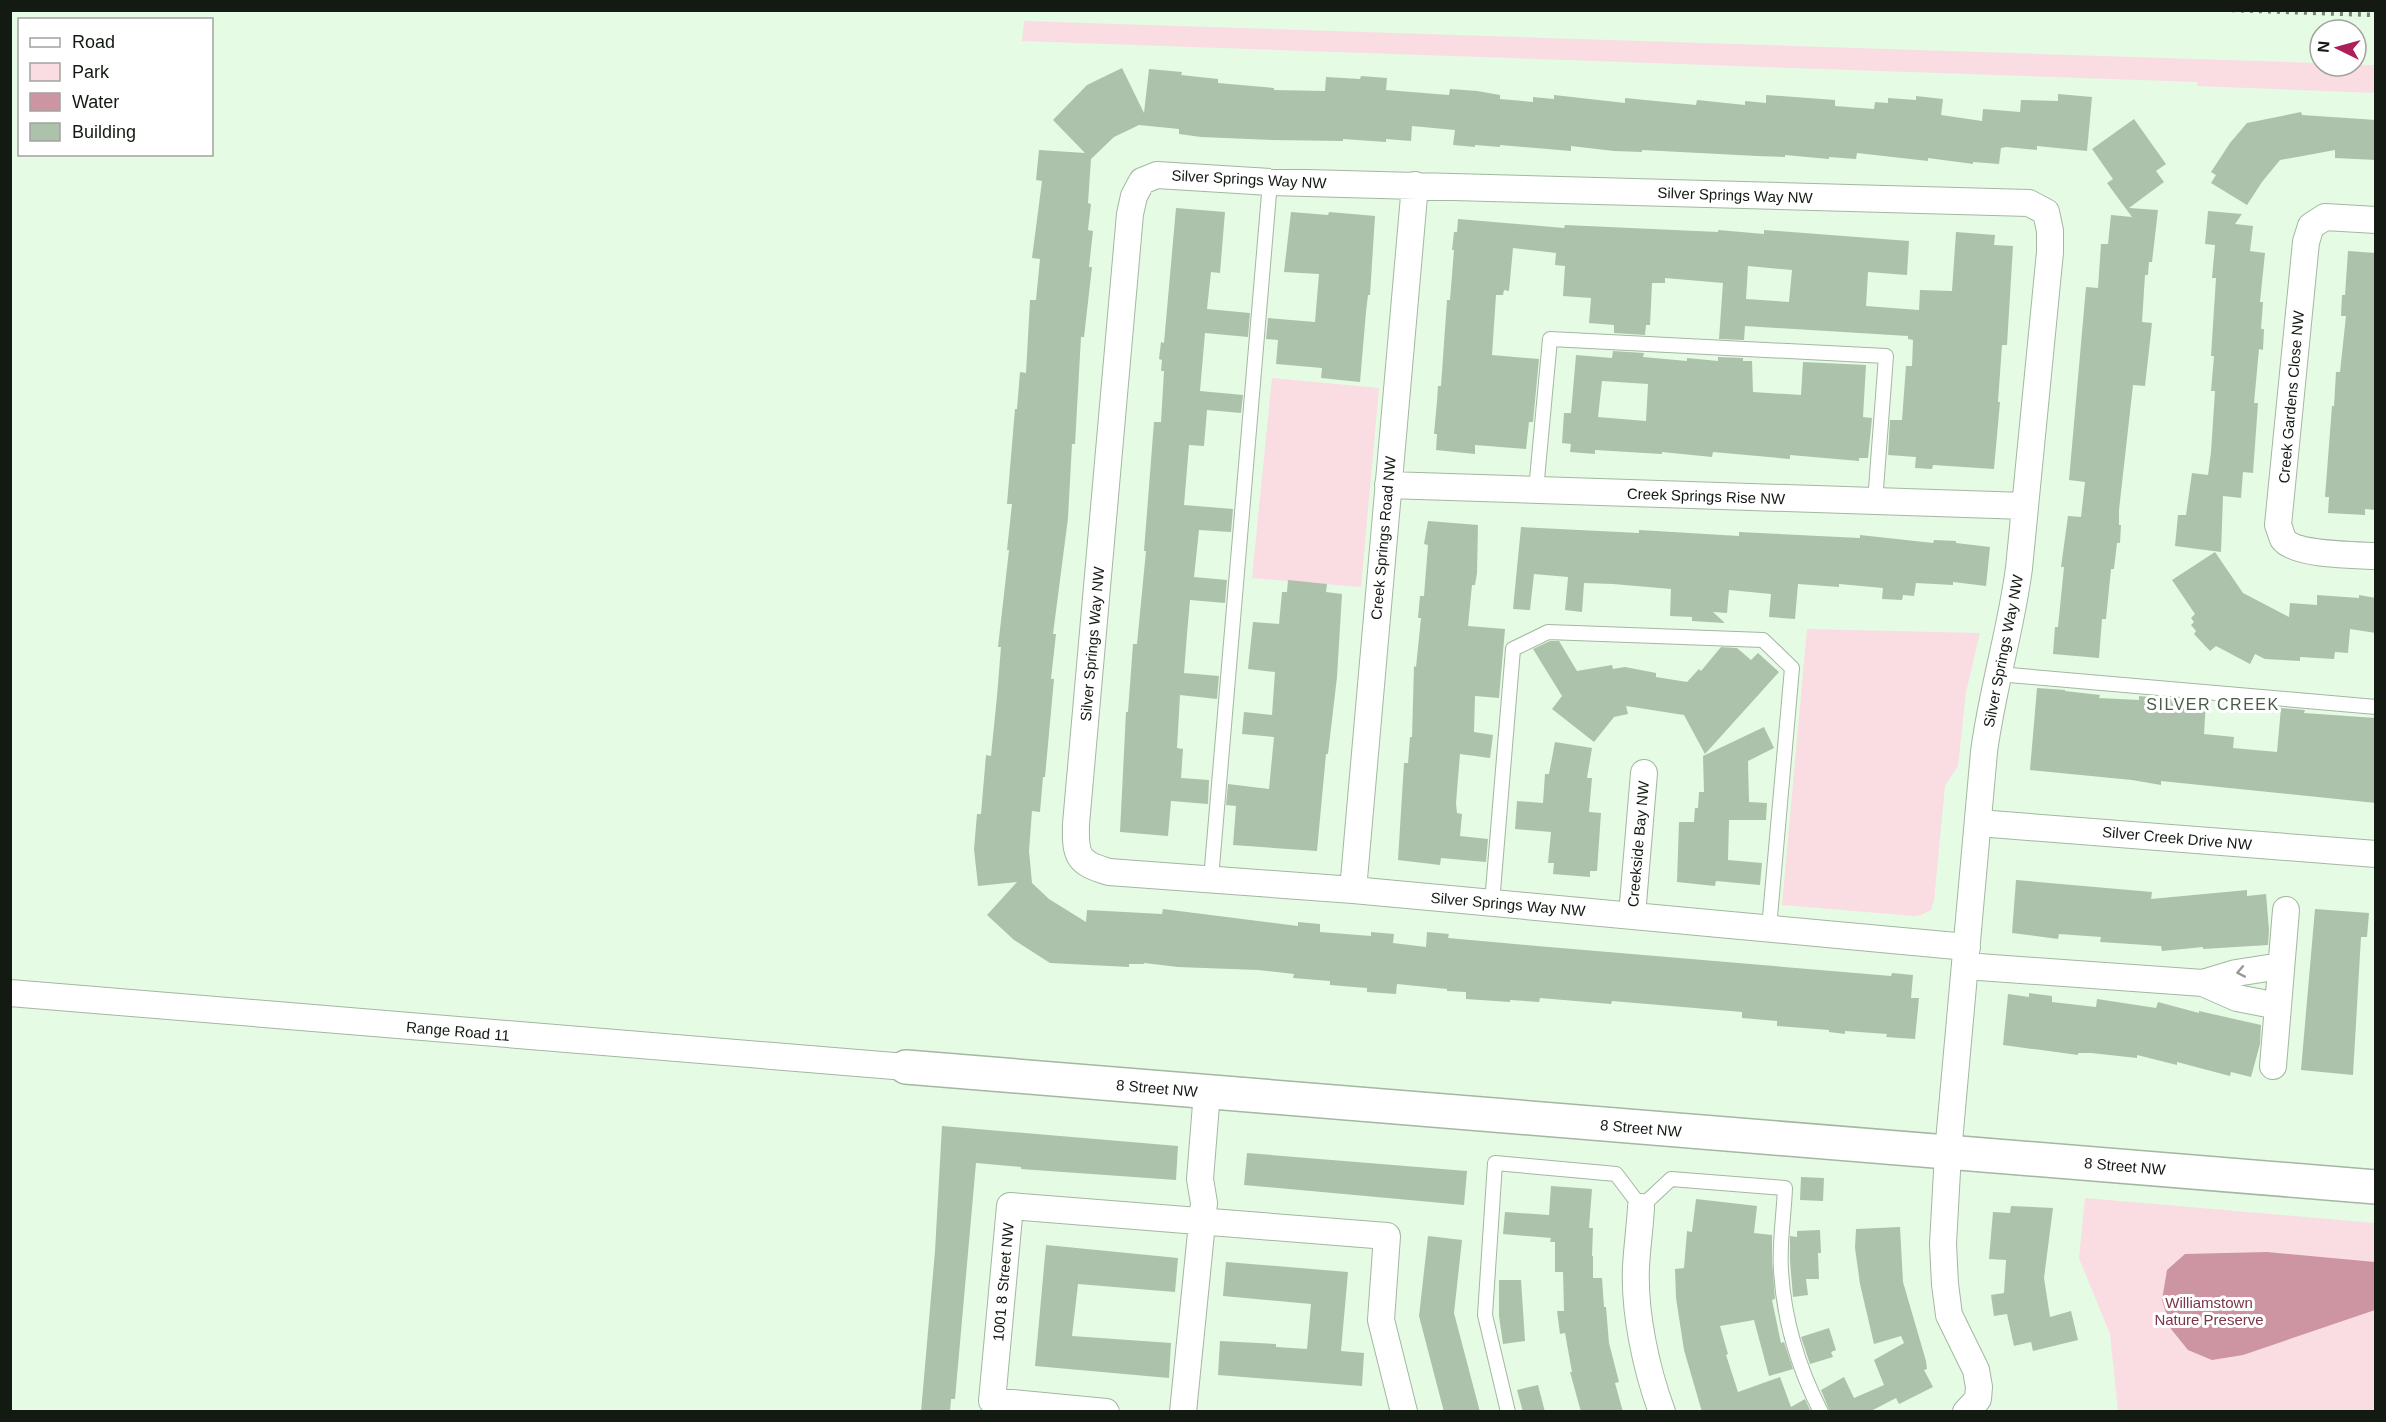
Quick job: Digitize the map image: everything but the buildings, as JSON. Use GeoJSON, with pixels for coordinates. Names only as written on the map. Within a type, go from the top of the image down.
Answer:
{"type":"FeatureCollection","features":[{"type":"Feature","properties":{"kind":"street","name":"Silver Springs Way NW"},"geometry":{"type":"LineString","coordinates":[[1966,1412],[1978,1399],[1979,1387],[1976,1370],[1949,1314],[1944,1284],[1943,1244],[1948,1154],[1966,957],[1978,823],[1988,725],[2013,614],[2025,506],[2050,231],[2046,212],[2029,203],[1270,182],[1157,175],[1142,181],[1134,196],[1130,214],[1078,801],[1076,840],[1080,859],[1090,866],[1109,872],[1353,890],[1769,928],[1966,957],[2203,983],[2237,998],[2278,1006]]}},
{"type":"Feature","properties":{"kind":"street","name":"Creek Springs Road NW"},"geometry":{"type":"LineString","coordinates":[[1353,890],[1415,185]]}},
{"type":"Feature","properties":{"kind":"street","name":"Creek Gardens Close NW"},"geometry":{"type":"LineString","coordinates":[[2376,220],[2325,217],[2311,226],[2306,242],[2278,525],[2283,539],[2293,547],[2311,551],[2376,556]]}},
{"type":"Feature","properties":{"kind":"street","name":"Creek Springs Rise NW"},"geometry":{"type":"LineString","coordinates":[[1388,485],[2025,506]]}},
{"type":"Feature","properties":{"kind":"street","name":"Creekside Bay NW"},"geometry":{"type":"LineString","coordinates":[[1632,915],[1644,773]]}},
{"type":"Feature","properties":{"kind":"street","name":"Silver Creek Drive NW"},"geometry":{"type":"LineString","coordinates":[[1978,823],[2376,854]]}},
{"type":"Feature","properties":{"kind":"street"},"geometry":{"type":"LineString","coordinates":[[2273,1066],[2286,910]]}},
{"type":"Feature","properties":{"kind":"street","name":"Silver Springs Way NW"},"geometry":{"type":"LineString","coordinates":[[2203,983],[2236,972],[2281,966]]}},
{"type":"Feature","properties":{"kind":"street","name":"Range Road 11"},"geometry":{"type":"LineString","coordinates":[[10,993],[906,1067]]}},
{"type":"Feature","properties":{"kind":"street","name":"8 Street NW"},"geometry":{"type":"LineString","coordinates":[[906,1067],[1948,1154],[2099,1163],[2376,1187]]}},
{"type":"Feature","properties":{"kind":"street"},"geometry":{"type":"LineString","coordinates":[[1183,1412],[1203,1212],[1213,1180],[1214,1093]]}},
{"type":"Feature","properties":{"kind":"street","name":"1001 8 Street NW"},"geometry":{"type":"LineString","coordinates":[[1106,1412],[992,1401],[1010,1206],[1203,1212],[1387,1236],[1381,1320],[1404,1412]]}},
{"type":"Feature","properties":{"kind":"street"},"geometry":{"type":"LineString","coordinates":[[1641,1208],[1636,1269],[1641,1331],[1655,1394],[1662,1412]]}},
{"type":"Feature","properties":{"kind":"lane"},"geometry":{"type":"LineString","coordinates":[[1211,879],[1270,182]]}},
{"type":"Feature","properties":{"kind":"lane"},"geometry":{"type":"LineString","coordinates":[[1536,490],[1550,339],[1886,356],[1875,502]]}},
{"type":"Feature","properties":{"kind":"lane"},"geometry":{"type":"LineString","coordinates":[[1492,903],[1513,649],[1548,632],[1763,640],[1792,668],[1769,928]]}},
{"type":"Feature","properties":{"kind":"lane"},"geometry":{"type":"LineString","coordinates":[[1998,674],[2376,707]]}},
{"type":"Feature","properties":{"kind":"lane"},"geometry":{"type":"LineString","coordinates":[[1508,1412],[1485,1315],[1495,1163],[1616,1174],[1641,1208],[1671,1179],[1785,1188],[1781,1270],[1788,1315],[1805,1380],[1821,1412]]}},
{"type":"Feature","properties":{"kind":"green space"},"geometry":{"type":"Polygon","coordinates":[[[1024,21],[2308,63],[2308,78],[2368,78],[2368,65],[2375,65],[2375,93],[2197,86],[2197,82],[1022,41],[1024,21]]]}},
{"type":"Feature","properties":{"kind":"green space"},"geometry":{"type":"Polygon","coordinates":[[[1272,378],[1379,388],[1361,587],[1252,578],[1272,378]]]}},
{"type":"Feature","properties":{"kind":"green space"},"geometry":{"type":"Polygon","coordinates":[[[1807,629],[1980,633],[1966,692],[1958,766],[1945,786],[1934,900],[1931,910],[1921,915],[1782,905],[1807,629]]]}},
{"type":"Feature","properties":{"kind":"green space","name":"Williamstown Nature Preserve"},"geometry":{"type":"Polygon","coordinates":[[[2085,1198],[2375,1223],[2375,1411],[2118,1411],[2110,1334],[2079,1258],[2085,1198]]]}},
{"type":"Feature","properties":{"kind":"water"},"geometry":{"type":"Polygon","coordinates":[[[2267,1252],[2375,1262],[2375,1310],[2243,1355],[2212,1360],[2188,1350],[2171,1329],[2162,1300],[2167,1270],[2185,1254],[2267,1252]]]}},
{"type":"Feature","properties":{"kind":"railway"},"geometry":{"type":"LineString","coordinates":[[2232,10],[2376,15]]}},
{"type":"Feature","properties":{"kind":"district","name":"SILVER CREEK"},"geometry":{"type":"Point","coordinates":[2213,704]}}]}
